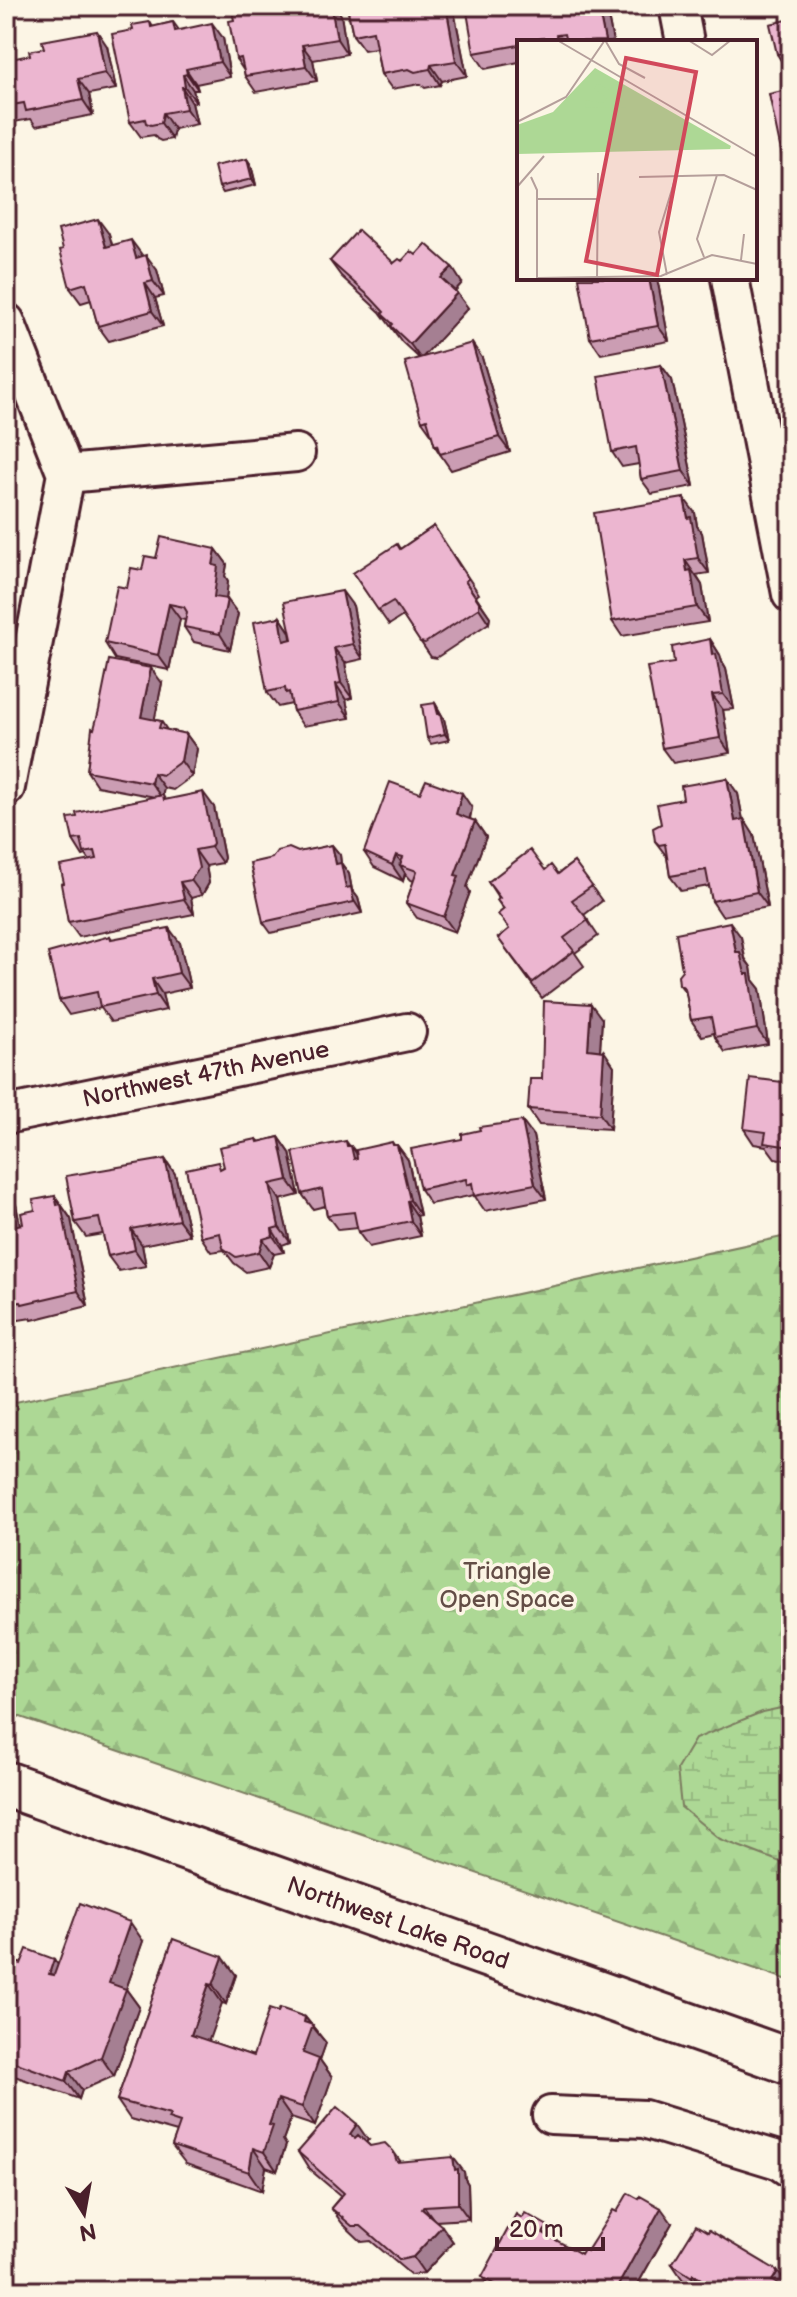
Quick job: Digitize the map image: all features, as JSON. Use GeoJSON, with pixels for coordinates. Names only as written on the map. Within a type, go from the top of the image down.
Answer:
{"type":"FeatureCollection","features":[{"type":"Feature","properties":{"kind":"main road","name":"Northwest Lake Road"},"geometry":{"type":"LineString","coordinates":[[6,1784],[791,2062]]}},
{"type":"Feature","properties":{"kind":"street"},"geometry":{"type":"LineString","coordinates":[[678,6],[685,40]]}},
{"type":"Feature","properties":{"kind":"street"},"geometry":{"type":"LineString","coordinates":[[730,280],[791,594]]}},
{"type":"Feature","properties":{"kind":"street"},"geometry":{"type":"LineString","coordinates":[[6,322],[66,474],[6,787]]}},
{"type":"Feature","properties":{"kind":"street"},"geometry":{"type":"LineString","coordinates":[[66,474],[296,453]]}},
{"type":"Feature","properties":{"kind":"street","name":"Northwest 47th Avenue"},"geometry":{"type":"LineString","coordinates":[[6,1115],[407,1032]]}},
{"type":"Feature","properties":{"kind":"street"},"geometry":{"type":"LineString","coordinates":[[551,2115],[644,2119],[778,2160],[791,2169]]}},
{"type":"Feature","properties":{"kind":"green space","name":"Triangle Open Space"},"geometry":{"type":"Polygon","coordinates":[[[791,1235],[791,1981],[6,1712],[6,1404],[791,1235]]]}},
{"type":"Feature","properties":{"kind":"green space"},"geometry":{"type":"Polygon","coordinates":[[[791,1706],[791,1866],[720,1839],[681,1807],[677,1769],[695,1739],[762,1712],[791,1706]]]}},
{"type":"Feature","properties":{"kind":"building"},"geometry":{"type":"Polygon","coordinates":[[[252,6],[331,6],[337,39],[302,45],[306,66],[245,76],[241,58],[236,59],[229,21],[234,20],[232,12],[252,6]]]}},
{"type":"Feature","properties":{"kind":"building"},"geometry":{"type":"Polygon","coordinates":[[[347,6],[446,6],[456,61],[431,65],[430,69],[415,72],[409,69],[381,74],[373,31],[353,35],[347,6]]]}},
{"type":"Feature","properties":{"kind":"building"},"geometry":{"type":"Polygon","coordinates":[[[466,6],[598,6],[605,40],[566,40],[564,34],[556,35],[557,40],[517,40],[517,45],[474,53],[466,6]]]}},
{"type":"Feature","properties":{"kind":"building"},"geometry":{"type":"Polygon","coordinates":[[[791,19],[791,154],[782,156],[769,94],[787,90],[783,72],[786,71],[782,53],[777,54],[770,24],[791,19]]]}},
{"type":"Feature","properties":{"kind":"building"},"geometry":{"type":"Polygon","coordinates":[[[150,22],[151,27],[173,22],[175,31],[212,23],[220,62],[186,69],[187,74],[183,75],[185,87],[182,87],[186,109],[163,113],[161,123],[151,125],[145,119],[130,122],[112,34],[133,30],[132,25],[150,22]]]}},
{"type":"Feature","properties":{"kind":"building"},"geometry":{"type":"Polygon","coordinates":[[[97,31],[105,73],[78,79],[83,100],[26,111],[24,103],[6,106],[6,60],[30,55],[29,51],[44,48],[42,41],[97,31]]]}},
{"type":"Feature","properties":{"kind":"building"},"geometry":{"type":"Polygon","coordinates":[[[247,159],[252,179],[219,187],[214,166],[247,159]]]}},
{"type":"Feature","properties":{"kind":"building"},"geometry":{"type":"Polygon","coordinates":[[[98,219],[106,247],[131,240],[136,258],[146,255],[153,281],[145,283],[152,311],[98,326],[86,283],[70,288],[58,230],[98,219]]]}},
{"type":"Feature","properties":{"kind":"building"},"geometry":{"type":"Polygon","coordinates":[[[358,230],[394,263],[399,259],[402,261],[411,251],[416,255],[426,244],[452,267],[441,278],[457,293],[410,344],[391,326],[393,324],[370,297],[330,261],[358,230]]]}},
{"type":"Feature","properties":{"kind":"building"},"geometry":{"type":"Polygon","coordinates":[[[579,280],[649,280],[658,326],[590,338],[579,280]]]}},
{"type":"Feature","properties":{"kind":"building"},"geometry":{"type":"Polygon","coordinates":[[[472,343],[499,437],[440,454],[427,419],[422,421],[405,362],[472,343]]]}},
{"type":"Feature","properties":{"kind":"building"},"geometry":{"type":"Polygon","coordinates":[[[661,365],[683,471],[641,479],[636,447],[612,452],[598,376],[661,365]]]}},
{"type":"Feature","properties":{"kind":"building"},"geometry":{"type":"Polygon","coordinates":[[[684,498],[688,518],[691,517],[698,558],[685,560],[687,571],[691,570],[697,607],[612,621],[594,513],[684,498]]]}},
{"type":"Feature","properties":{"kind":"building"},"geometry":{"type":"Polygon","coordinates":[[[434,526],[468,579],[465,581],[479,602],[479,608],[425,643],[420,642],[393,601],[378,610],[353,573],[397,544],[400,549],[434,526]]]}},
{"type":"Feature","properties":{"kind":"building"},"geometry":{"type":"Polygon","coordinates":[[[161,537],[216,549],[213,565],[218,566],[214,597],[227,599],[220,634],[184,627],[187,612],[184,607],[169,604],[158,655],[105,643],[117,586],[127,588],[131,568],[142,570],[145,556],[156,558],[161,537]]]}},
{"type":"Feature","properties":{"kind":"building"},"geometry":{"type":"Polygon","coordinates":[[[342,591],[353,644],[334,648],[341,683],[336,684],[339,702],[293,711],[289,692],[286,693],[285,688],[267,692],[254,622],[280,617],[284,641],[292,639],[284,602],[342,591]]]}},
{"type":"Feature","properties":{"kind":"building"},"geometry":{"type":"Polygon","coordinates":[[[710,639],[723,694],[712,695],[720,738],[662,748],[647,667],[674,663],[672,647],[710,639]]]}},
{"type":"Feature","properties":{"kind":"building"},"geometry":{"type":"Polygon","coordinates":[[[109,660],[151,668],[141,717],[161,721],[159,728],[186,734],[181,761],[162,775],[153,773],[151,783],[87,771],[92,728],[99,710],[109,660]]]}},
{"type":"Feature","properties":{"kind":"building"},"geometry":{"type":"Polygon","coordinates":[[[435,703],[445,734],[427,738],[422,705],[435,703]]]}},
{"type":"Feature","properties":{"kind":"building"},"geometry":{"type":"Polygon","coordinates":[[[727,778],[735,821],[744,819],[757,892],[712,901],[706,870],[670,876],[665,844],[659,845],[655,841],[653,828],[661,824],[657,804],[683,799],[681,786],[727,778]]]}},
{"type":"Feature","properties":{"kind":"building"},"geometry":{"type":"Polygon","coordinates":[[[426,780],[462,793],[456,814],[475,821],[455,875],[459,876],[444,917],[406,903],[417,871],[400,865],[403,857],[396,855],[392,865],[364,852],[390,782],[420,793],[426,780]]]}},
{"type":"Feature","properties":{"kind":"building"},"geometry":{"type":"Polygon","coordinates":[[[203,792],[213,843],[211,847],[195,850],[199,868],[191,880],[180,882],[184,899],[68,922],[60,866],[97,859],[95,851],[84,853],[81,839],[73,840],[68,818],[77,817],[76,813],[163,795],[164,800],[203,792]]]}},
{"type":"Feature","properties":{"kind":"building"},"geometry":{"type":"Polygon","coordinates":[[[332,845],[336,864],[341,863],[346,888],[351,887],[354,902],[263,922],[250,863],[272,858],[277,851],[289,848],[298,852],[332,845]]]}},
{"type":"Feature","properties":{"kind":"building"},"geometry":{"type":"Polygon","coordinates":[[[530,850],[545,870],[551,865],[558,874],[574,862],[592,886],[572,900],[588,920],[564,938],[574,951],[532,983],[498,938],[509,929],[498,914],[504,909],[497,900],[500,898],[488,882],[530,850]]]}},
{"type":"Feature","properties":{"kind":"building"},"geometry":{"type":"Polygon","coordinates":[[[730,922],[736,952],[740,952],[745,974],[749,974],[757,1029],[715,1037],[711,1017],[691,1020],[685,988],[679,984],[678,975],[682,970],[676,933],[730,922]]]}},
{"type":"Feature","properties":{"kind":"building"},"geometry":{"type":"Polygon","coordinates":[[[169,928],[179,973],[152,979],[156,995],[100,1007],[97,992],[59,1000],[48,953],[110,936],[111,939],[169,928]]]}},
{"type":"Feature","properties":{"kind":"building"},"geometry":{"type":"Polygon","coordinates":[[[544,1001],[591,1004],[588,1049],[604,1051],[600,1114],[528,1109],[530,1079],[542,1079],[544,1001]]]}},
{"type":"Feature","properties":{"kind":"building"},"geometry":{"type":"Polygon","coordinates":[[[784,1064],[791,1065],[791,1147],[764,1143],[766,1132],[744,1129],[750,1078],[782,1082],[784,1064]]]}},
{"type":"Feature","properties":{"kind":"building"},"geometry":{"type":"Polygon","coordinates":[[[522,1121],[535,1184],[474,1196],[472,1183],[467,1185],[466,1179],[420,1189],[411,1149],[462,1139],[462,1134],[480,1130],[479,1127],[522,1121]]]}},
{"type":"Feature","properties":{"kind":"building"},"geometry":{"type":"Polygon","coordinates":[[[279,1137],[288,1180],[270,1184],[279,1227],[272,1229],[273,1236],[263,1239],[259,1252],[236,1257],[223,1248],[220,1233],[201,1237],[186,1169],[218,1162],[220,1169],[224,1167],[219,1147],[279,1137]]]}},
{"type":"Feature","properties":{"kind":"building"},"geometry":{"type":"Polygon","coordinates":[[[346,1141],[347,1146],[351,1146],[354,1159],[357,1158],[356,1150],[392,1142],[397,1145],[410,1200],[407,1201],[411,1221],[358,1232],[354,1212],[327,1215],[322,1189],[302,1194],[293,1152],[346,1141]]]}},
{"type":"Feature","properties":{"kind":"building"},"geometry":{"type":"Polygon","coordinates":[[[165,1159],[179,1220],[131,1229],[135,1250],[108,1256],[99,1218],[75,1222],[66,1176],[165,1159]]]}},
{"type":"Feature","properties":{"kind":"building"},"geometry":{"type":"Polygon","coordinates":[[[6,1193],[12,1226],[23,1224],[21,1213],[35,1210],[33,1200],[55,1196],[57,1205],[61,1204],[78,1291],[6,1305],[6,1193]]]}},
{"type":"Feature","properties":{"kind":"building"},"geometry":{"type":"Polygon","coordinates":[[[80,1903],[130,1922],[109,1983],[126,1989],[101,2057],[69,2072],[66,2081],[6,2059],[6,1949],[8,1959],[21,1964],[27,1949],[54,1959],[49,1974],[54,1975],[80,1903]]]}},
{"type":"Feature","properties":{"kind":"building"},"geometry":{"type":"Polygon","coordinates":[[[173,1939],[223,1957],[213,1985],[209,1984],[191,2035],[253,2056],[269,2009],[278,2012],[280,2008],[305,2017],[304,2022],[313,2025],[303,2053],[319,2059],[302,2107],[278,2099],[264,2152],[253,2148],[249,2172],[172,2146],[180,2123],[168,2119],[170,2115],[117,2100],[173,1939]]]}},
{"type":"Feature","properties":{"kind":"building"},"geometry":{"type":"Polygon","coordinates":[[[337,2107],[357,2124],[350,2134],[355,2138],[358,2135],[370,2146],[385,2143],[393,2151],[397,2162],[453,2157],[455,2170],[458,2169],[458,2204],[424,2206],[422,2209],[442,2226],[413,2257],[400,2260],[361,2226],[352,2226],[331,2208],[344,2193],[298,2152],[337,2107]]]}},
{"type":"Feature","properties":{"kind":"building"},"geometry":{"type":"Polygon","coordinates":[[[628,2193],[661,2208],[615,2291],[603,2283],[598,2291],[501,2291],[482,2277],[516,2214],[522,2218],[525,2213],[548,2226],[543,2233],[581,2254],[584,2249],[587,2251],[613,2210],[617,2212],[628,2193]]]}},
{"type":"Feature","properties":{"kind":"building"},"geometry":{"type":"Polygon","coordinates":[[[696,2225],[778,2271],[772,2281],[790,2291],[694,2291],[701,2279],[672,2264],[696,2225]]]}}]}
